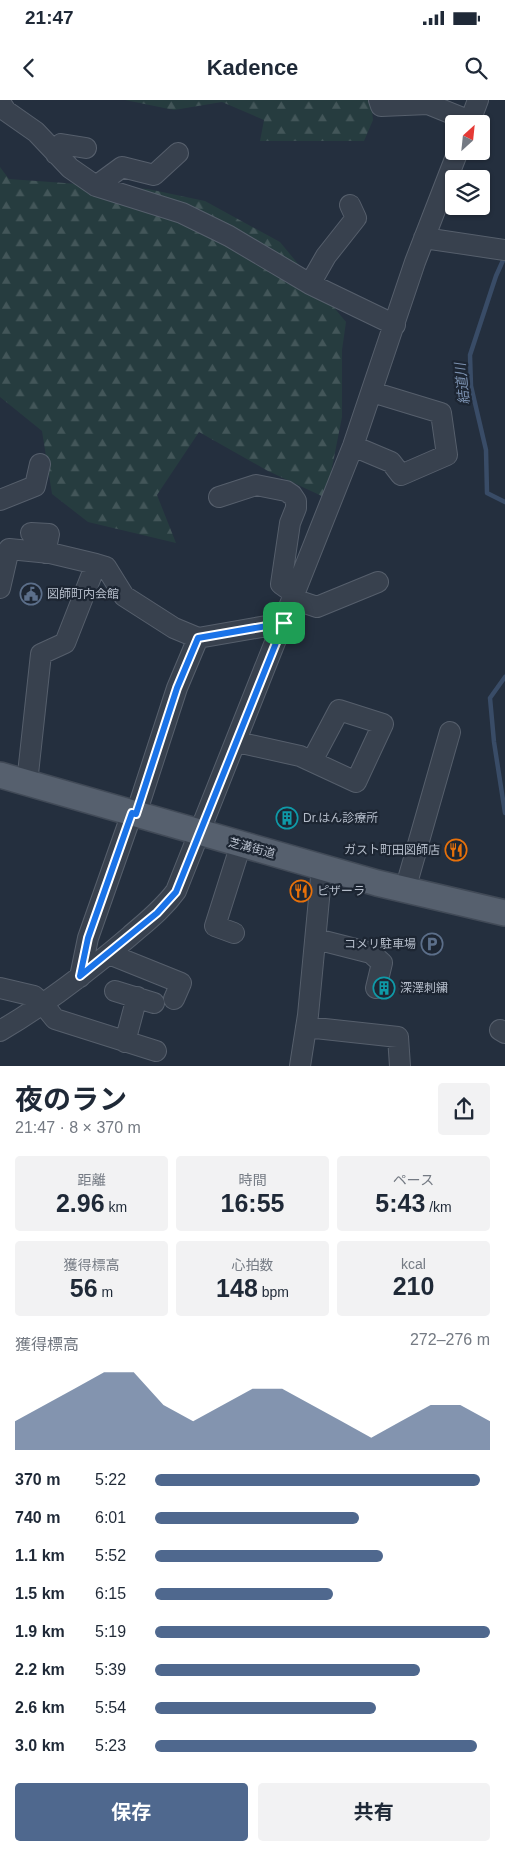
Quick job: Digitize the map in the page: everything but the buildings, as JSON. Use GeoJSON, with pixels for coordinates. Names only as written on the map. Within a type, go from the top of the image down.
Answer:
{"type":"FeatureCollection","features":[{"type":"Feature","properties":{"kind":"main road","name":"芝溝街道"},"geometry":{"type":"LineString","coordinates":[[0,775],[405,890],[505,913]]}},
{"type":"Feature","properties":{"kind":"street"},"geometry":{"type":"LineString","coordinates":[[380,100],[381,106],[428,104],[454,115]]}},
{"type":"Feature","properties":{"kind":"street"},"geometry":{"type":"LineString","coordinates":[[473,115],[478,100]]}},
{"type":"Feature","properties":{"kind":"street"},"geometry":{"type":"LineString","coordinates":[[0,102],[6,111],[36,132],[54,157],[96,186],[182,213],[229,236],[310,284],[395,326]]}},
{"type":"Feature","properties":{"kind":"street"},"geometry":{"type":"LineString","coordinates":[[54,157],[61,144],[86,148]]}},
{"type":"Feature","properties":{"kind":"street"},"geometry":{"type":"LineString","coordinates":[[96,186],[122,167],[154,175],[178,153]]}},
{"type":"Feature","properties":{"kind":"street"},"geometry":{"type":"LineString","coordinates":[[0,1030],[44,1004],[109,954],[168,903],[176,892],[353,446],[424,238],[454,160]]}},
{"type":"Feature","properties":{"kind":"street"},"geometry":{"type":"LineString","coordinates":[[310,284],[326,256],[356,218],[350,205]]}},
{"type":"Feature","properties":{"kind":"street"},"geometry":{"type":"LineString","coordinates":[[424,238],[502,249]]}},
{"type":"Feature","properties":{"kind":"street"},"geometry":{"type":"LineString","coordinates":[[353,446],[391,462],[401,475],[447,455],[441,413],[372,392]]}},
{"type":"Feature","properties":{"kind":"street"},"geometry":{"type":"LineString","coordinates":[[0,500],[35,486],[40,464]]}},
{"type":"Feature","properties":{"kind":"street"},"geometry":{"type":"LineString","coordinates":[[219,497],[256,485],[286,490],[292,495],[296,501],[296,508],[290,522],[281,584],[294,597],[317,607],[378,582]]}},
{"type":"Feature","properties":{"kind":"street"},"geometry":{"type":"LineString","coordinates":[[31,533],[49,534],[45,553]]}},
{"type":"Feature","properties":{"kind":"street"},"geometry":{"type":"LineString","coordinates":[[0,588],[8,549],[45,553],[106,567],[124,596],[174,628],[198,638],[284,623]]}},
{"type":"Feature","properties":{"kind":"street"},"geometry":{"type":"LineString","coordinates":[[27,783],[40,654],[66,643],[96,564]]}},
{"type":"Feature","properties":{"kind":"street"},"geometry":{"type":"LineString","coordinates":[[80,976],[88,938],[134,814],[177,688],[198,638]]}},
{"type":"Feature","properties":{"kind":"street"},"geometry":{"type":"LineString","coordinates":[[405,890],[450,732]]}},
{"type":"Feature","properties":{"kind":"street"},"geometry":{"type":"LineString","coordinates":[[237,742],[312,761]]}},
{"type":"Feature","properties":{"kind":"street"},"geometry":{"type":"LineString","coordinates":[[234,933],[215,926],[241,844]]}},
{"type":"Feature","properties":{"kind":"street"},"geometry":{"type":"LineString","coordinates":[[300,1066],[316,939],[322,867]]}},
{"type":"Feature","properties":{"kind":"street"},"geometry":{"type":"LineString","coordinates":[[316,939],[372,953],[382,964],[376,988]]}},
{"type":"Feature","properties":{"kind":"street"},"geometry":{"type":"LineString","coordinates":[[109,954],[181,983],[174,999]]}},
{"type":"Feature","properties":{"kind":"street"},"geometry":{"type":"LineString","coordinates":[[0,988],[34,996],[44,1004],[55,1019],[156,1050]]}},
{"type":"Feature","properties":{"kind":"street"},"geometry":{"type":"LineString","coordinates":[[115,992],[145,1000],[125,1042]]}},
{"type":"Feature","properties":{"kind":"street"},"geometry":{"type":"LineString","coordinates":[[306,1027],[398,1037],[400,1066]]}},
{"type":"Feature","properties":{"kind":"green space"},"geometry":{"type":"Polygon","coordinates":[[[125,100],[371,100],[373,120],[364,141],[260,141],[264,120],[222,102],[174,110],[125,100]]]}},
{"type":"Feature","properties":{"kind":"green space"},"geometry":{"type":"Polygon","coordinates":[[[0,167],[9,179],[148,189],[205,201],[280,242],[346,322],[342,350],[342,417],[326,498],[268,471],[199,432],[157,495],[176,543],[88,522],[52,494],[42,431],[0,397],[0,167]]]}},
{"type":"Feature","properties":{"kind":"waterway","name":"結道川"},"geometry":{"type":"LineString","coordinates":[[505,256],[496,276],[470,355],[471,386],[486,450],[487,493],[505,502]]}},
{"type":"Feature","properties":{"kind":"waterway","name":"結道川"},"geometry":{"type":"LineString","coordinates":[[505,677],[490,698],[494,742],[505,813]]}},
{"type":"Feature","properties":{"kind":"place","name":"図師町内会館"},"geometry":{"type":"Point","coordinates":[31,594]}},
{"type":"Feature","properties":{"kind":"place","name":"Dr.はん診療所"},"geometry":{"type":"Point","coordinates":[287,818]}},
{"type":"Feature","properties":{"kind":"place","name":"ガスト町田図師店"},"geometry":{"type":"Point","coordinates":[456,850]}},
{"type":"Feature","properties":{"kind":"place","name":"ピザーラ"},"geometry":{"type":"Point","coordinates":[301,891]}},
{"type":"Feature","properties":{"kind":"place","name":"コメリ駐車場"},"geometry":{"type":"Point","coordinates":[432,944]}},
{"type":"Feature","properties":{"kind":"place","name":"深澤刺繍"},"geometry":{"type":"Point","coordinates":[384,988]}},
{"type":"Feature","properties":{"kind":"route"},"geometry":{"type":"LineString","coordinates":[[284,623],[185,874],[176,892],[157,913],[80,976],[88,938],[132,813],[136,814],[177,688],[198,638],[284,623]]}}]}
